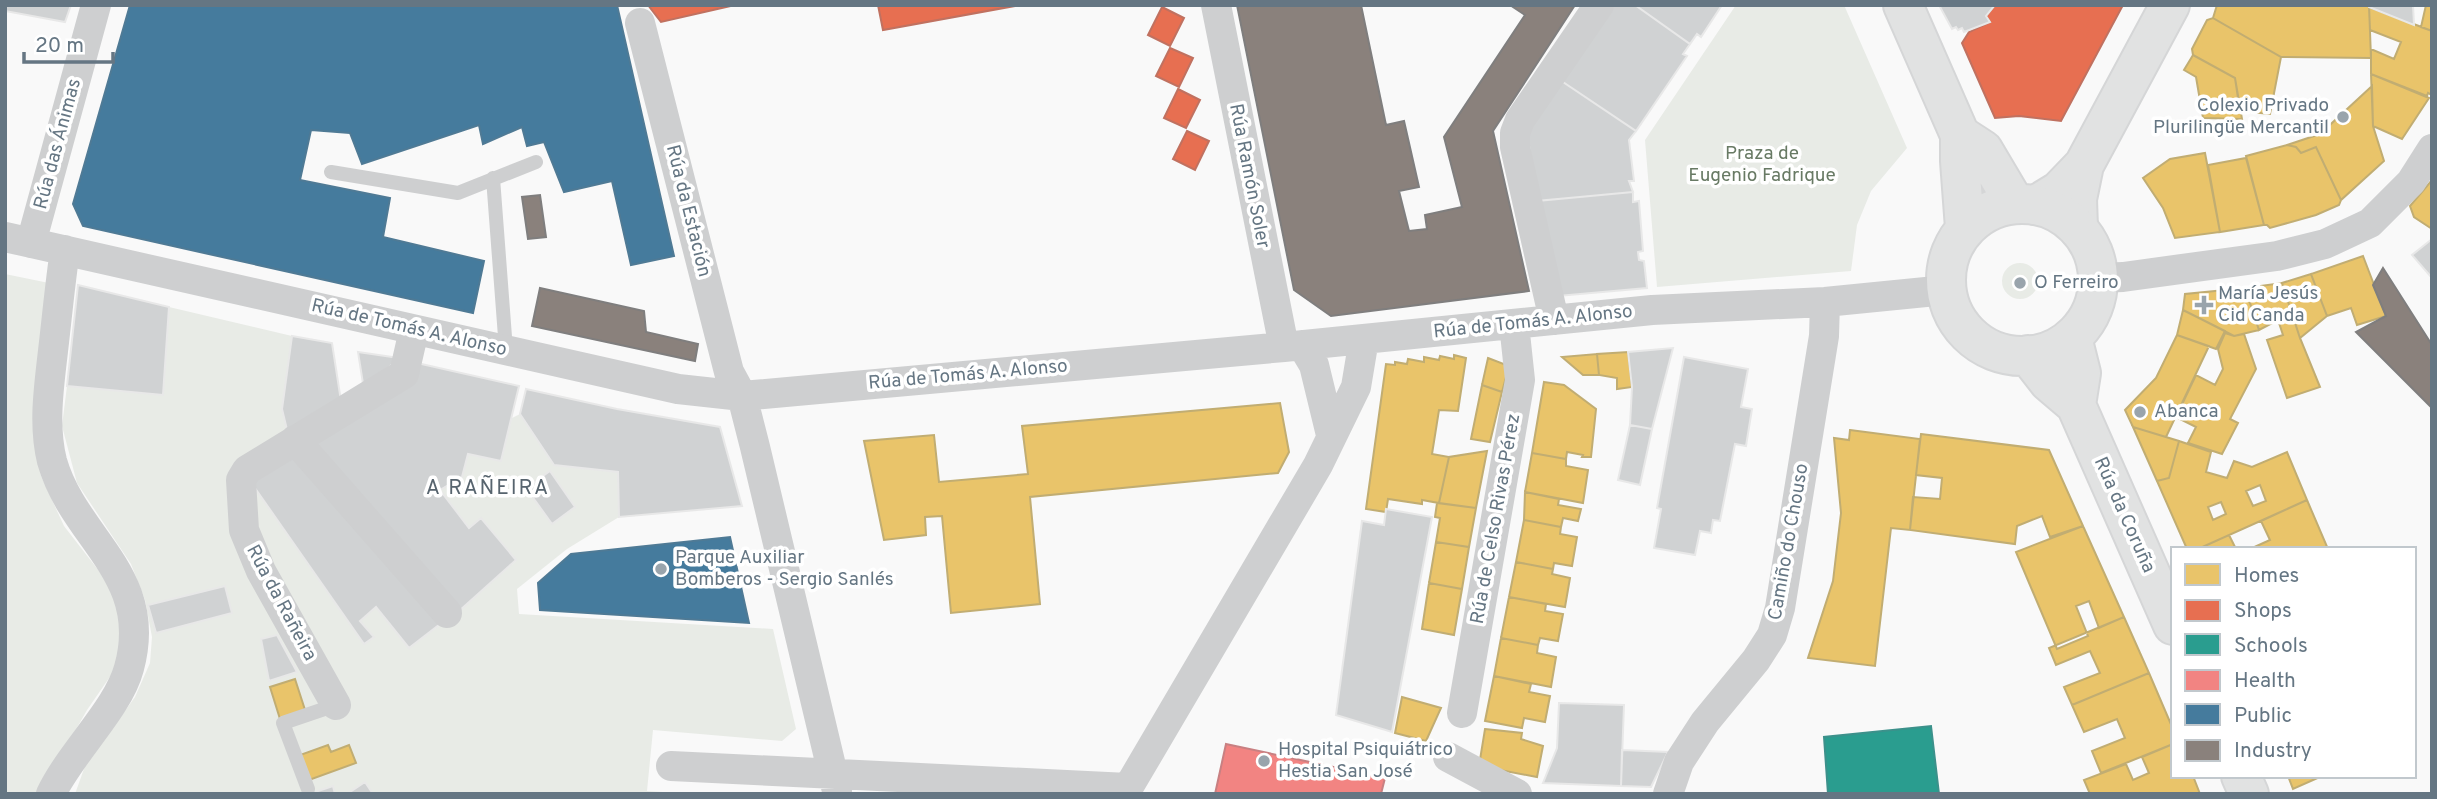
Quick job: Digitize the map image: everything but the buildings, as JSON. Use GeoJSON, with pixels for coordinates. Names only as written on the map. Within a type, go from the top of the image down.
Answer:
{"type":"FeatureCollection","features":[{"type":"Feature","properties":{"kind":"main road"},"geometry":{"type":"LineString","coordinates":[[1903,5],[1960,135],[1965,228]]}},
{"type":"Feature","properties":{"kind":"main road"},"geometry":{"type":"LineString","coordinates":[[2026,205],[2059,191],[2084,165],[2170,5]]}},
{"type":"Feature","properties":{"kind":"main road"},"geometry":{"type":"LineString","coordinates":[[1960,135],[1983,150],[2026,205]]}},
{"type":"Feature","properties":{"kind":"main road"},"geometry":{"type":"LineString","coordinates":[[2078,229],[2077,200],[2084,165]]}},
{"type":"Feature","properties":{"kind":"main road"},"geometry":{"type":"LineString","coordinates":[[2026,205],[2052,210],[2078,229],[2089,243],[2098,278],[2096,295],[2083,325],[2072,337],[2052,349],[2028,355],[2005,354],[1984,346],[1966,331],[1952,312],[1946,290],[1946,268],[1953,247],[1965,228],[1980,216],[1997,208],[2026,205]]}},
{"type":"Feature","properties":{"kind":"main road"},"geometry":{"type":"LineString","coordinates":[[2072,337],[2081,373],[2076,405]]}},
{"type":"Feature","properties":{"kind":"main road","name":"Rúa da Coruña"},"geometry":{"type":"LineString","coordinates":[[2028,355],[2049,382],[2076,405],[2171,620]]}},
{"type":"Feature","properties":{"kind":"main road"},"geometry":{"type":"LineString","coordinates":[[2242,778],[2249,794]]}},
{"type":"Feature","properties":{"kind":"street","name":"Rúa das Ánimas"},"geometry":{"type":"LineString","coordinates":[[18,240],[96,5]]}},
{"type":"Feature","properties":{"kind":"street","name":"Rúa Ramón Soler"},"geometry":{"type":"LineString","coordinates":[[1216,5],[1293,346],[1314,365],[1331,435]]}},
{"type":"Feature","properties":{"kind":"street"},"geometry":{"type":"LineString","coordinates":[[1554,320],[1515,147],[1515,133],[1520,120],[1599,5]]}},
{"type":"Feature","properties":{"kind":"street","name":"Rúa da Estación"},"geometry":{"type":"LineString","coordinates":[[637,19],[729,372],[742,396],[836,783]]}},
{"type":"Feature","properties":{"kind":"street"},"geometry":{"type":"LineString","coordinates":[[2098,278],[2277,256],[2325,244],[2370,223],[2411,182],[2432,149]]}},
{"type":"Feature","properties":{"kind":"street","name":"Rúa de Tomás A. Alonso"},"geometry":{"type":"LineString","coordinates":[[18,240],[678,389],[742,396],[1652,310],[1825,302],[1946,290]]}},
{"type":"Feature","properties":{"kind":"street"},"geometry":{"type":"LineString","coordinates":[[51,794],[60,776],[119,692],[129,669],[135,624],[132,604],[124,584],[70,502],[52,462],[47,431],[47,404],[65,250]]}},
{"type":"Feature","properties":{"kind":"street","name":"Camiño do Chouso"},"geometry":{"type":"LineString","coordinates":[[1668,794],[1678,762],[1772,635],[1780,608],[1824,336],[1825,302]]}},
{"type":"Feature","properties":{"kind":"street","name":"Rúa de Celso Rivas Pérez"},"geometry":{"type":"LineString","coordinates":[[1462,713],[1520,380],[1514,324]]}},
{"type":"Feature","properties":{"kind":"street","name":"Rúa da Rañeira"},"geometry":{"type":"LineString","coordinates":[[336,705],[261,571],[244,530],[241,480],[247,470],[404,374],[414,330]]}},
{"type":"Feature","properties":{"kind":"street"},"geometry":{"type":"LineString","coordinates":[[671,766],[836,783],[1128,788],[1311,477],[1356,387],[1364,339]]}},
{"type":"Feature","properties":{"kind":"street"},"geometry":{"type":"LineString","coordinates":[[295,440],[447,613]]}},
{"type":"Feature","properties":{"kind":"street"},"geometry":{"type":"LineString","coordinates":[[1448,757],[1517,794]]}},
{"type":"Feature","properties":{"kind":"lane"},"geometry":{"type":"LineString","coordinates":[[331,172],[458,193],[536,162]]}},
{"type":"Feature","properties":{"kind":"lane"},"geometry":{"type":"LineString","coordinates":[[493,178],[506,350]]}},
{"type":"Feature","properties":{"kind":"lane"},"geometry":{"type":"LineString","coordinates":[[308,789],[284,723],[336,705]]}},
{"type":"Feature","properties":{"kind":"green space","name":"Praza de Eugenio Fadrique"},"geometry":{"type":"Polygon","coordinates":[[[1736,5],[1844,5],[1907,148],[1871,191],[1857,225],[1851,271],[1657,287],[1645,140],[1736,5]]]}},
{"type":"Feature","properties":{"kind":"green space"},"geometry":{"type":"Polygon","coordinates":[[[2020,263],[2032,269],[2038,281],[2032,293],[2020,299],[2008,293],[2002,281],[2008,269],[2020,263]]]}},
{"type":"Feature","properties":{"kind":"green space"},"geometry":{"type":"Polygon","coordinates":[[[5,274],[49,283],[33,425],[41,476],[64,526],[99,571],[117,601],[120,634],[116,668],[87,710],[39,794],[5,793],[5,274]]]}},
{"type":"Feature","properties":{"kind":"green space"},"geometry":{"type":"Polygon","coordinates":[[[169,307],[292,336],[282,409],[288,434],[251,482],[364,644],[374,637],[360,621],[376,607],[409,648],[458,612],[516,561],[481,518],[469,528],[440,490],[462,477],[468,454],[501,461],[512,418],[520,414],[554,465],[618,472],[619,517],[567,549],[517,589],[519,614],[773,629],[796,729],[782,741],[653,730],[647,791],[695,794],[75,794],[85,766],[135,697],[150,663],[152,637],[145,600],[131,564],[77,483],[62,426],[67,386],[163,395],[169,307]]]}},
{"type":"Feature","properties":{"kind":"place","name":"Colexio Privado Plurilingüe Mercantil"},"geometry":{"type":"Point","coordinates":[2343,117]}},
{"type":"Feature","properties":{"kind":"place","name":"O Ferreiro"},"geometry":{"type":"Point","coordinates":[2020,283]}},
{"type":"Feature","properties":{"kind":"place","name":"María Jesús Cid Canda"},"geometry":{"type":"Point","coordinates":[2204,305]}},
{"type":"Feature","properties":{"kind":"place","name":"Abanca"},"geometry":{"type":"Point","coordinates":[2140,412]}},
{"type":"Feature","properties":{"kind":"place","name":"Parque Auxiliar Bomberos - Sergio Sanlés"},"geometry":{"type":"Point","coordinates":[661,569]}},
{"type":"Feature","properties":{"kind":"place","name":"Hospital Psiquiátrico Hestia San José"},"geometry":{"type":"Point","coordinates":[1264,761]}},
{"type":"Feature","properties":{"kind":"district","name":"A RAÑEIRA"},"geometry":{"type":"Point","coordinates":[488,488]}}]}
